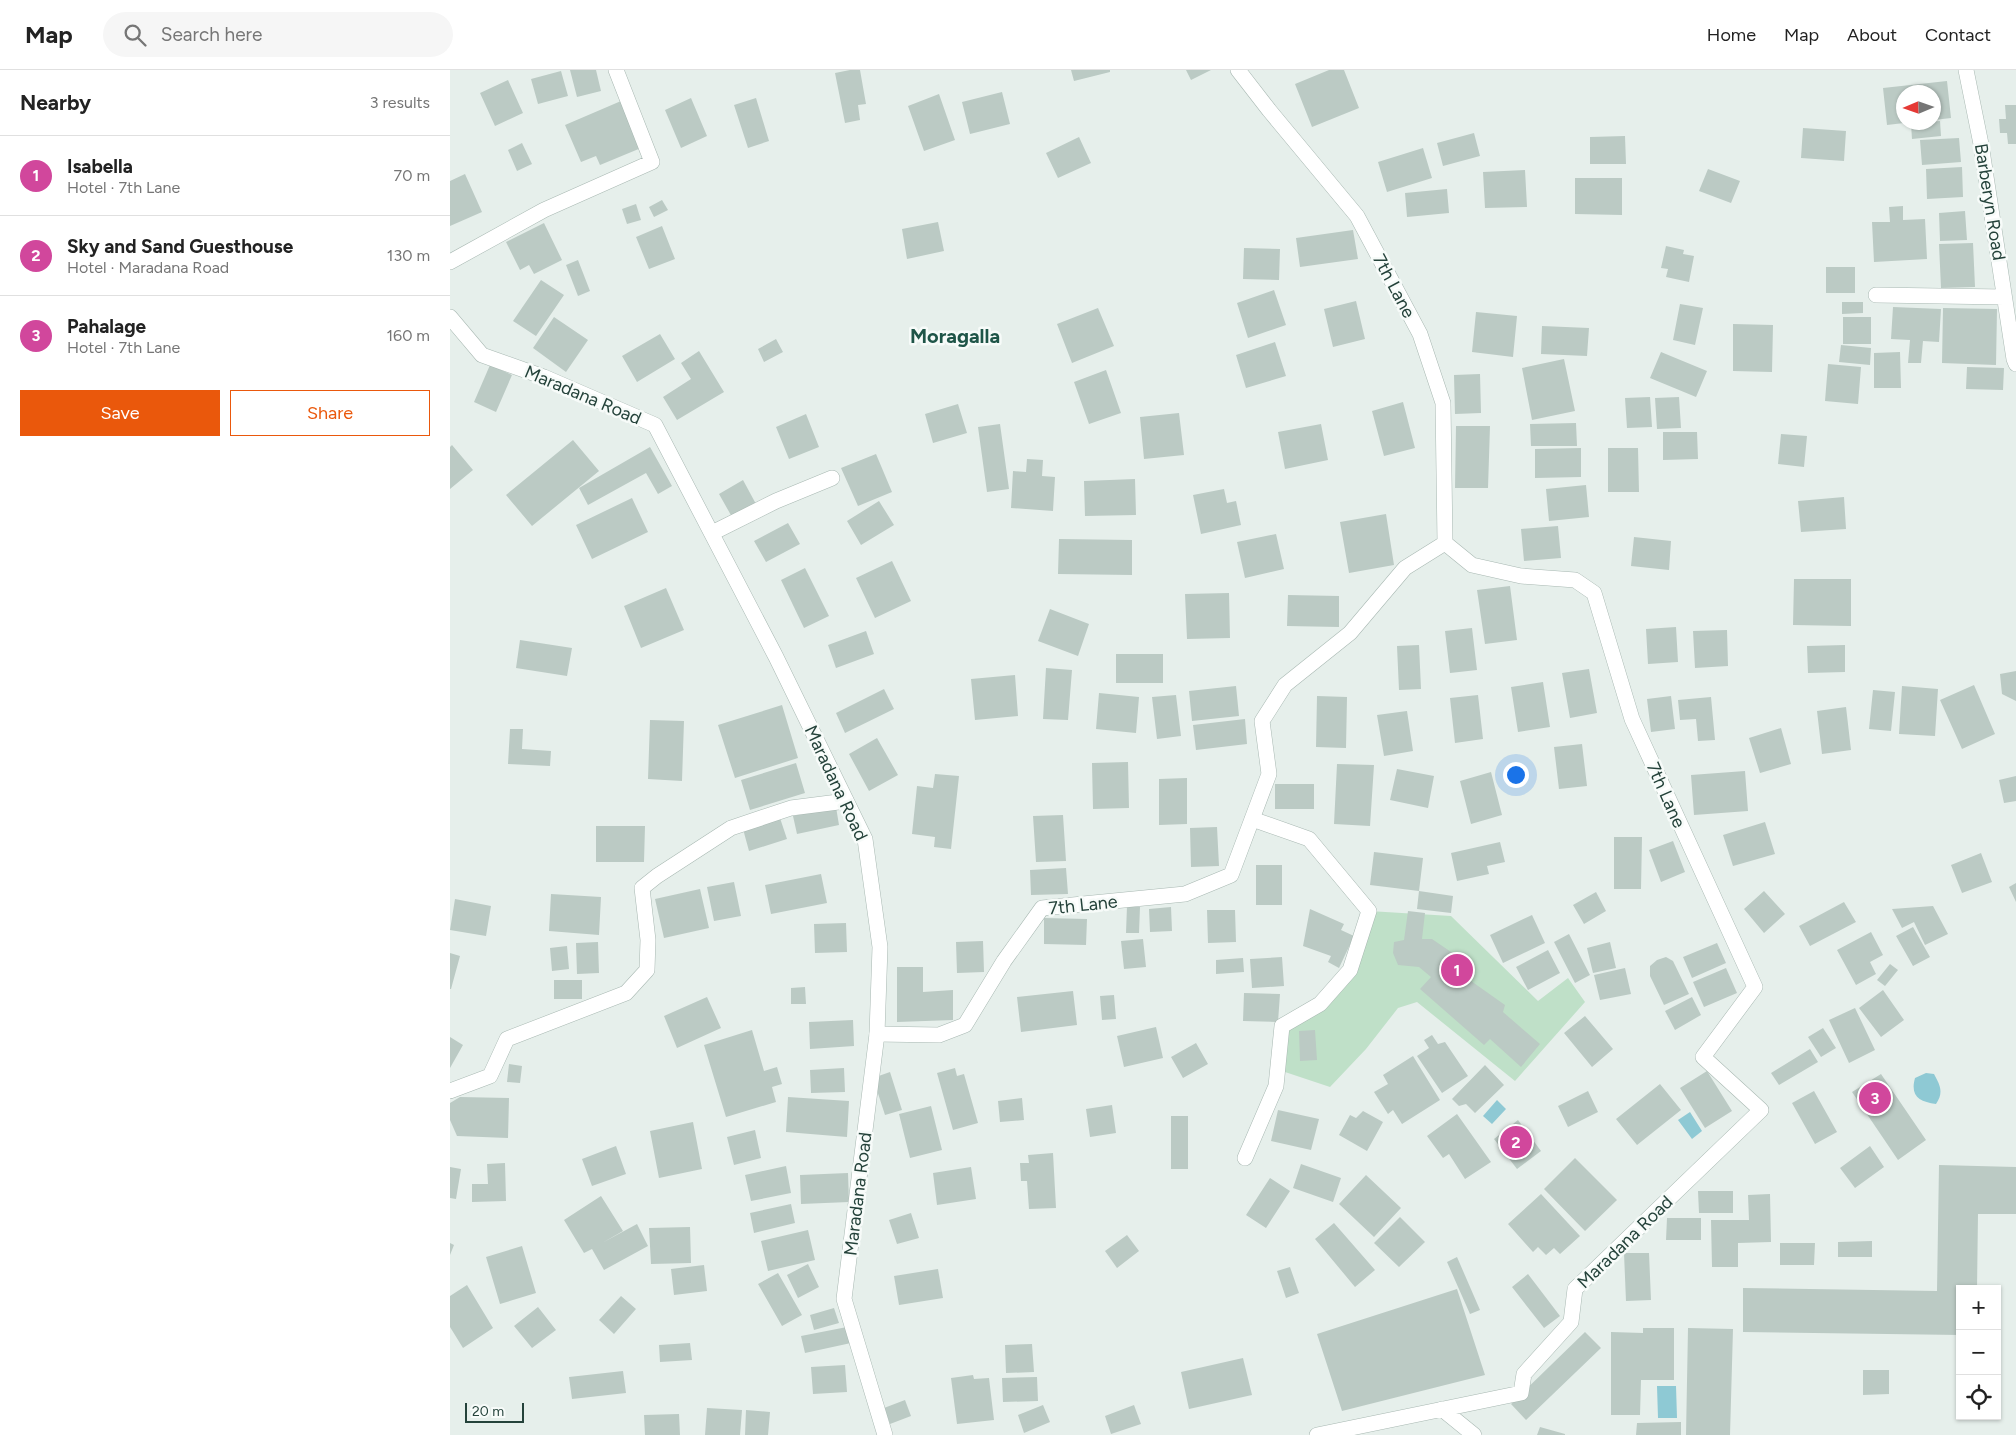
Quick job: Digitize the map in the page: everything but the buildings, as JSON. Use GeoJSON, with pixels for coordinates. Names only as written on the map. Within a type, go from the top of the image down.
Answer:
{"type":"FeatureCollection","features":[{"type":"Feature","properties":{"kind":"street"},"geometry":{"type":"LineString","coordinates":[[450,262],[544,210],[652,162],[616,70]]}},
{"type":"Feature","properties":{"kind":"street","name":"7th Lane"},"geometry":{"type":"LineString","coordinates":[[1238,70],[1357,216],[1420,334],[1443,402],[1445,543]]}},
{"type":"Feature","properties":{"kind":"street","name":"Barberyn Road"},"geometry":{"type":"LineString","coordinates":[[1966,70],[1981,144],[2016,364]]}},
{"type":"Feature","properties":{"kind":"street"},"geometry":{"type":"LineString","coordinates":[[1876,295],[2004,297]]}},
{"type":"Feature","properties":{"kind":"street","name":"Maradana Road"},"geometry":{"type":"LineString","coordinates":[[450,317],[482,354],[544,377],[655,425],[776,657],[865,839],[880,946],[877,1034],[844,1298],[885,1435]]}},
{"type":"Feature","properties":{"kind":"street"},"geometry":{"type":"LineString","coordinates":[[712,533],[776,501],[832,478]]}},
{"type":"Feature","properties":{"kind":"street","name":"7th Lane"},"geometry":{"type":"LineString","coordinates":[[877,1034],[939,1035],[965,1026],[1004,961],[1042,908],[1185,894],[1231,875],[1269,774],[1262,721],[1285,685],[1350,633],[1405,568],[1445,543]]}},
{"type":"Feature","properties":{"kind":"street","name":"7th Lane"},"geometry":{"type":"LineString","coordinates":[[1445,543],[1472,565],[1521,576],[1575,580],[1594,593],[1632,719],[1755,987],[1703,1057],[1761,1110]]}},
{"type":"Feature","properties":{"kind":"street"},"geometry":{"type":"LineString","coordinates":[[450,1091],[490,1076],[507,1039],[626,993],[647,970],[648,940],[642,888],[657,876],[731,828],[791,808],[846,801]]}},
{"type":"Feature","properties":{"kind":"street"},"geometry":{"type":"LineString","coordinates":[[1245,1158],[1276,1086],[1282,1026],[1320,1004],[1350,970],[1369,911],[1308,839],[1252,820]]}},
{"type":"Feature","properties":{"kind":"street","name":"Maradana Road"},"geometry":{"type":"LineString","coordinates":[[1327,1434],[1521,1393],[1524,1374],[1571,1322],[1575,1289],[1761,1110]]}},
{"type":"Feature","properties":{"kind":"street"},"geometry":{"type":"LineString","coordinates":[[1442,1409],[1474,1435]]}},
{"type":"Feature","properties":{"kind":"green space"},"geometry":{"type":"Polygon","coordinates":[[[1369,911],[1451,916],[1538,1001],[1568,978],[1585,1002],[1515,1081],[1417,1002],[1398,1008],[1366,1049],[1330,1087],[1279,1070],[1282,1026],[1350,970],[1369,911]]]}},
{"type":"Feature","properties":{"kind":"water"},"geometry":{"type":"Polygon","coordinates":[[[1926,1073],[1934,1074],[1939,1085],[1940,1096],[1936,1104],[1925,1102],[1915,1094],[1915,1078],[1926,1073]]]}},
{"type":"Feature","properties":{"kind":"water"},"geometry":{"type":"Polygon","coordinates":[[[1497,1100],[1506,1109],[1492,1124],[1483,1116],[1497,1100]]]}},
{"type":"Feature","properties":{"kind":"water"},"geometry":{"type":"Polygon","coordinates":[[[1690,1112],[1702,1131],[1692,1139],[1678,1120],[1690,1112]]]}},
{"type":"Feature","properties":{"kind":"water"},"geometry":{"type":"Polygon","coordinates":[[[1657,1386],[1676,1386],[1677,1418],[1658,1418],[1657,1386]]]}},
{"type":"Feature","properties":{"kind":"place","name":"Isabella"},"geometry":{"type":"Point","coordinates":[1457,970]}},
{"type":"Feature","properties":{"kind":"place","name":"Pahalage"},"geometry":{"type":"Point","coordinates":[1875,1098]}},
{"type":"Feature","properties":{"kind":"place","name":"Sky and Sand Guesthouse"},"geometry":{"type":"Point","coordinates":[1516,1142]}},
{"type":"Feature","properties":{"kind":"district","name":"Moragalla"},"geometry":{"type":"Point","coordinates":[955,336]}}]}
